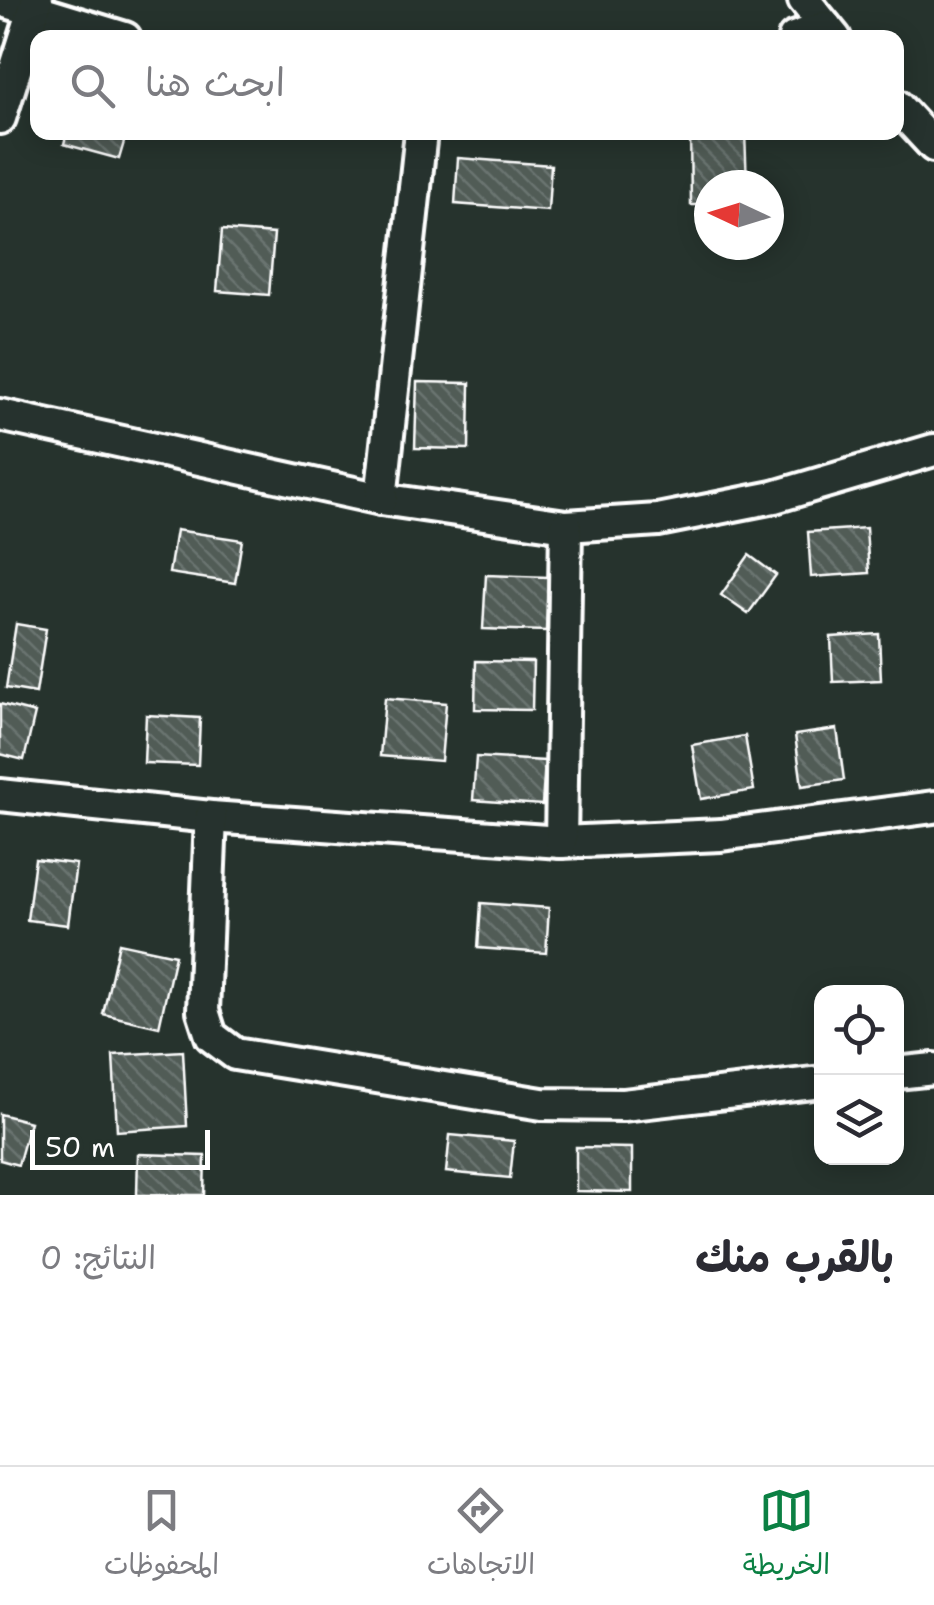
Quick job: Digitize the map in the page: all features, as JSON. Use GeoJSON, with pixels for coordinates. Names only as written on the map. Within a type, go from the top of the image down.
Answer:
{"type":"FeatureCollection","features":[{"type":"Feature","properties":{"kind":"street"},"geometry":{"type":"LineString","coordinates":[[0,0],[35,6],[102,30]]}},
{"type":"Feature","properties":{"kind":"street"},"geometry":{"type":"LineString","coordinates":[[804,0],[828,30]]}},
{"type":"Feature","properties":{"kind":"street"},"geometry":{"type":"LineString","coordinates":[[0,118],[35,6]]}},
{"type":"Feature","properties":{"kind":"street"},"geometry":{"type":"LineString","coordinates":[[904,114],[934,146]]}},
{"type":"Feature","properties":{"kind":"street"},"geometry":{"type":"LineString","coordinates":[[381,499],[420,140]]}},
{"type":"Feature","properties":{"kind":"street"},"geometry":{"type":"LineString","coordinates":[[0,415],[381,499],[566,526],[658,520],[774,497],[934,450]]}},
{"type":"Feature","properties":{"kind":"street"},"geometry":{"type":"LineString","coordinates":[[561,842],[566,526]]}},
{"type":"Feature","properties":{"kind":"street"},"geometry":{"type":"LineString","coordinates":[[0,796],[211,817],[561,842],[721,836],[934,807]]}},
{"type":"Feature","properties":{"kind":"street"},"geometry":{"type":"LineString","coordinates":[[211,817],[203,1011],[211,1036],[235,1054],[542,1104],[623,1105],[814,1083]]}},
{"type":"Feature","properties":{"kind":"street"},"geometry":{"type":"LineString","coordinates":[[904,1072],[934,1068]]}},
{"type":"Feature","properties":{"kind":"building"},"geometry":{"type":"Polygon","coordinates":[[[65,140],[125,140],[119,159],[64,144],[65,140]]]}},
{"type":"Feature","properties":{"kind":"building"},"geometry":{"type":"Polygon","coordinates":[[[690,140],[745,140],[746,170],[694,170],[694,205],[690,140]]]}},
{"type":"Feature","properties":{"kind":"building"},"geometry":{"type":"Polygon","coordinates":[[[458,158],[551,165],[548,211],[455,204],[458,158]]]}},
{"type":"Feature","properties":{"kind":"building"},"geometry":{"type":"Polygon","coordinates":[[[222,230],[274,234],[269,295],[217,291],[222,230]]]}},
{"type":"Feature","properties":{"kind":"building"},"geometry":{"type":"Polygon","coordinates":[[[417,382],[470,383],[469,449],[415,448],[417,382]]]}},
{"type":"Feature","properties":{"kind":"building"},"geometry":{"type":"Polygon","coordinates":[[[866,528],[869,573],[811,577],[808,532],[866,528]]]}},
{"type":"Feature","properties":{"kind":"building"},"geometry":{"type":"Polygon","coordinates":[[[176,530],[242,540],[235,583],[169,573],[176,530]]]}},
{"type":"Feature","properties":{"kind":"building"},"geometry":{"type":"Polygon","coordinates":[[[749,555],[776,575],[748,614],[721,595],[749,555]]]}},
{"type":"Feature","properties":{"kind":"building"},"geometry":{"type":"Polygon","coordinates":[[[486,575],[548,577],[546,631],[483,629],[486,575]]]}},
{"type":"Feature","properties":{"kind":"building"},"geometry":{"type":"Polygon","coordinates":[[[16,624],[46,629],[36,693],[6,688],[16,624]]]}},
{"type":"Feature","properties":{"kind":"building"},"geometry":{"type":"Polygon","coordinates":[[[879,634],[881,680],[833,682],[831,637],[879,634]]]}},
{"type":"Feature","properties":{"kind":"building"},"geometry":{"type":"Polygon","coordinates":[[[476,661],[533,662],[532,710],[475,709],[476,661]]]}},
{"type":"Feature","properties":{"kind":"building"},"geometry":{"type":"Polygon","coordinates":[[[385,698],[446,703],[441,761],[380,756],[385,698]]]}},
{"type":"Feature","properties":{"kind":"building"},"geometry":{"type":"Polygon","coordinates":[[[0,704],[35,713],[24,760],[0,754],[0,704]]]}},
{"type":"Feature","properties":{"kind":"building"},"geometry":{"type":"Polygon","coordinates":[[[146,715],[200,718],[198,765],[144,763],[146,715]]]}},
{"type":"Feature","properties":{"kind":"building"},"geometry":{"type":"Polygon","coordinates":[[[837,729],[844,780],[802,786],[795,735],[837,729]]]}},
{"type":"Feature","properties":{"kind":"building"},"geometry":{"type":"Polygon","coordinates":[[[745,736],[754,790],[701,799],[692,745],[745,736]]]}},
{"type":"Feature","properties":{"kind":"building"},"geometry":{"type":"Polygon","coordinates":[[[476,757],[545,761],[542,805],[473,800],[476,757]]]}},
{"type":"Feature","properties":{"kind":"building"},"geometry":{"type":"Polygon","coordinates":[[[35,859],[76,864],[68,925],[27,920],[35,859]]]}},
{"type":"Feature","properties":{"kind":"building"},"geometry":{"type":"Polygon","coordinates":[[[481,903],[549,908],[546,953],[478,948],[481,903]]]}},
{"type":"Feature","properties":{"kind":"building"},"geometry":{"type":"Polygon","coordinates":[[[119,943],[175,955],[159,1027],[103,1014],[119,943]]]}},
{"type":"Feature","properties":{"kind":"building"},"geometry":{"type":"Polygon","coordinates":[[[183,1051],[187,1126],[117,1131],[113,1055],[183,1051]]]}},
{"type":"Feature","properties":{"kind":"building"},"geometry":{"type":"Polygon","coordinates":[[[0,1114],[30,1122],[18,1165],[0,1160],[0,1114]]]}},
{"type":"Feature","properties":{"kind":"building"},"geometry":{"type":"Polygon","coordinates":[[[450,1135],[514,1141],[510,1178],[446,1172],[450,1135]]]}},
{"type":"Feature","properties":{"kind":"building"},"geometry":{"type":"Polygon","coordinates":[[[576,1147],[632,1148],[632,1192],[576,1191],[576,1147]]]}},
{"type":"Feature","properties":{"kind":"building"},"geometry":{"type":"Polygon","coordinates":[[[138,1154],[205,1156],[204,1195],[137,1195],[138,1154]]]}}]}
